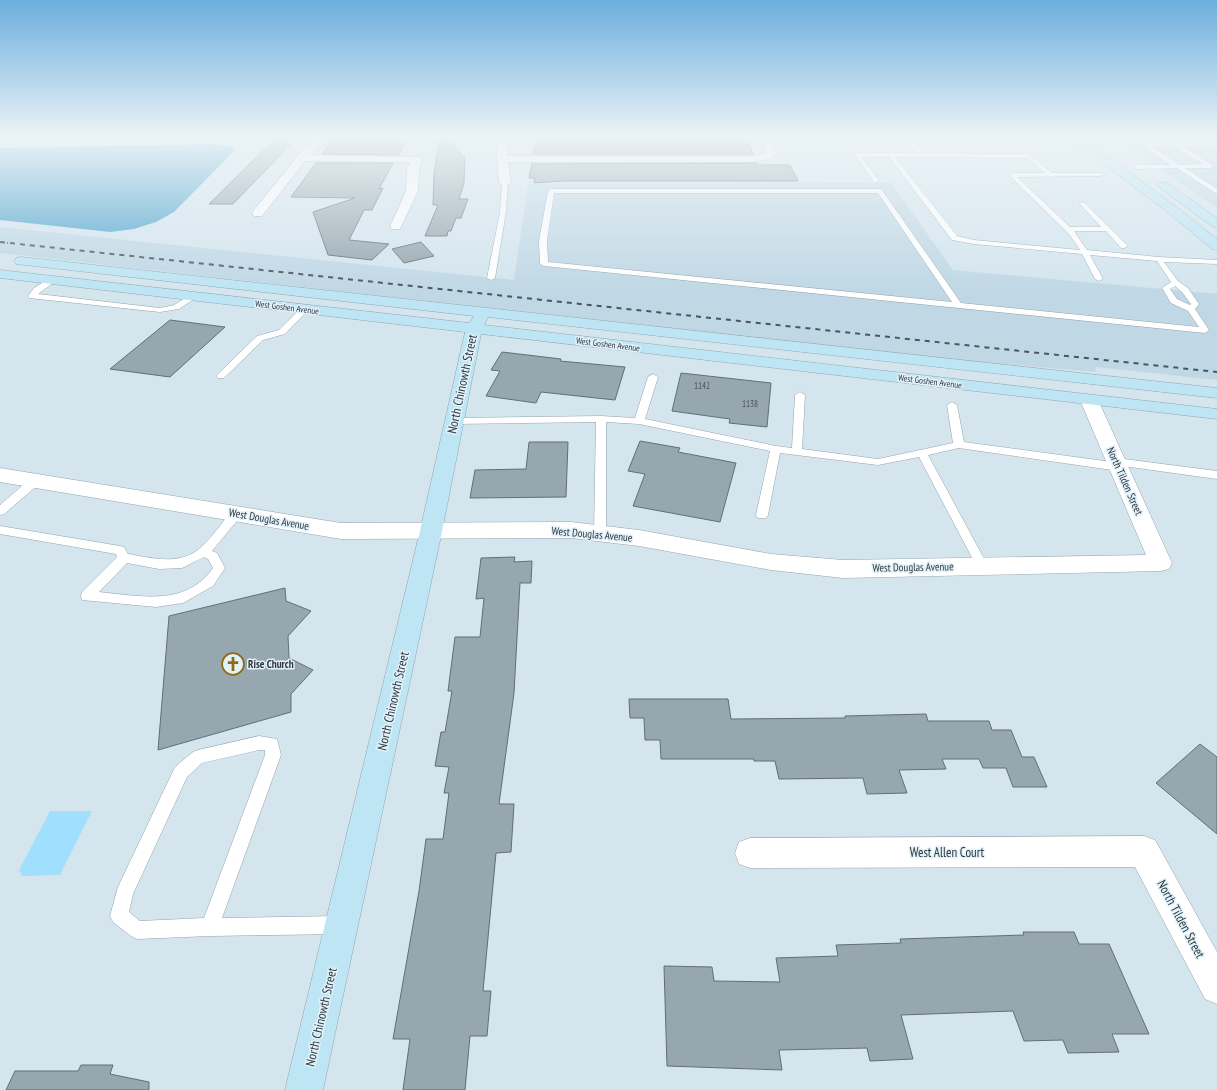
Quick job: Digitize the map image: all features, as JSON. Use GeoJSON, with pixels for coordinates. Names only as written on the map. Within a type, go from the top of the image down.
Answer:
{"type":"FeatureCollection","features":[{"type":"Feature","properties":{"kind":"main road"},"geometry":{"type":"LineString","coordinates":[[1143,188],[1211,235],[1217,246]]}},
{"type":"Feature","properties":{"kind":"main road"},"geometry":{"type":"LineString","coordinates":[[1167,188],[1217,224]]}},
{"type":"Feature","properties":{"kind":"main road","name":"West Goshen Avenue"},"geometry":{"type":"LineString","coordinates":[[4,262],[30,262],[1088,400],[1217,414]]}},
{"type":"Feature","properties":{"kind":"main road","name":"West Goshen Avenue"},"geometry":{"type":"LineString","coordinates":[[0,274],[305,309],[478,321],[1217,393]]}},
{"type":"Feature","properties":{"kind":"main road","name":"North Chinowth Street"},"geometry":{"type":"LineString","coordinates":[[304,1090],[343,925],[478,321]]}},
{"type":"Feature","properties":{"kind":"street"},"geometry":{"type":"LineString","coordinates":[[258,213],[278,188]]}},
{"type":"Feature","properties":{"kind":"street"},"geometry":{"type":"LineString","coordinates":[[396,226],[412,188]]}},
{"type":"Feature","properties":{"kind":"street","name":"North Tilden Street"},"geometry":{"type":"LineString","coordinates":[[1088,400],[1161,563]]}},
{"type":"Feature","properties":{"kind":"street","name":"West Douglas Avenue"},"geometry":{"type":"LineString","coordinates":[[0,475],[342,531],[571,530],[639,538],[771,562],[843,568],[1161,563]]}},
{"type":"Feature","properties":{"kind":"street","name":"North Tilden Street"},"geometry":{"type":"LineString","coordinates":[[1144,851],[1217,987]]}},
{"type":"Feature","properties":{"kind":"street","name":"West Allen Court"},"geometry":{"type":"LineString","coordinates":[[750,853],[1144,851]]}},
{"type":"Feature","properties":{"kind":"lane"},"geometry":{"type":"LineString","coordinates":[[490,278],[504,212],[505,188]]}},
{"type":"Feature","properties":{"kind":"lane"},"geometry":{"type":"LineString","coordinates":[[916,188],[955,238],[974,242],[1159,259],[1217,262]]}},
{"type":"Feature","properties":{"kind":"lane"},"geometry":{"type":"LineString","coordinates":[[1025,188],[1068,229],[1085,252],[1099,279]]}},
{"type":"Feature","properties":{"kind":"lane"},"geometry":{"type":"LineString","coordinates":[[958,305],[880,191],[551,191],[543,241],[544,264],[1205,330],[1191,309],[1174,301],[1166,288],[1175,282]]}},
{"type":"Feature","properties":{"kind":"lane"},"geometry":{"type":"LineString","coordinates":[[1082,203],[1124,246]]}},
{"type":"Feature","properties":{"kind":"lane"},"geometry":{"type":"LineString","coordinates":[[1068,229],[1108,229]]}},
{"type":"Feature","properties":{"kind":"lane"},"geometry":{"type":"LineString","coordinates":[[1159,259],[1175,282],[1185,290],[1195,304],[1191,309]]}},
{"type":"Feature","properties":{"kind":"lane"},"geometry":{"type":"LineString","coordinates":[[53,280],[37,290],[32,296],[160,310],[176,307],[193,297]]}},
{"type":"Feature","properties":{"kind":"lane"},"geometry":{"type":"LineString","coordinates":[[221,376],[260,338],[282,332],[305,309]]}},
{"type":"Feature","properties":{"kind":"lane"},"geometry":{"type":"LineString","coordinates":[[640,421],[652,377]]}},
{"type":"Feature","properties":{"kind":"lane"},"geometry":{"type":"LineString","coordinates":[[797,452],[800,395]]}},
{"type":"Feature","properties":{"kind":"lane"},"geometry":{"type":"LineString","coordinates":[[952,405],[959,445]]}},
{"type":"Feature","properties":{"kind":"lane"},"geometry":{"type":"LineString","coordinates":[[455,420],[601,419],[640,421],[776,449],[878,462],[959,445],[1217,475]]}},
{"type":"Feature","properties":{"kind":"lane"},"geometry":{"type":"LineString","coordinates":[[600,533],[601,419]]}},
{"type":"Feature","properties":{"kind":"lane"},"geometry":{"type":"LineString","coordinates":[[762,514],[776,449]]}},
{"type":"Feature","properties":{"kind":"lane"},"geometry":{"type":"LineString","coordinates":[[922,453],[982,566]]}},
{"type":"Feature","properties":{"kind":"lane"},"geometry":{"type":"LineString","coordinates":[[0,511],[35,481]]}},
{"type":"Feature","properties":{"kind":"lane"},"geometry":{"type":"LineString","coordinates":[[124,558],[159,564],[182,563],[204,552],[236,513]]}},
{"type":"Feature","properties":{"kind":"lane"},"geometry":{"type":"LineString","coordinates":[[0,530],[120,550],[124,558]]}},
{"type":"Feature","properties":{"kind":"lane"},"geometry":{"type":"LineString","coordinates":[[124,558],[87,596],[156,602],[182,598],[208,583],[219,568],[213,556],[204,552]]}},
{"type":"Feature","properties":{"kind":"lane"},"geometry":{"type":"LineString","coordinates":[[210,927],[273,755],[272,744],[259,743],[198,758],[182,772],[124,893],[119,916],[137,930],[210,927],[343,925]]}},
{"type":"Feature","properties":{"kind":"shaded area"},"geometry":{"type":"Polygon","coordinates":[[[0,188],[198,188],[174,212],[156,222],[134,229],[110,232],[0,220],[0,188]]]}},
{"type":"Feature","properties":{"kind":"shaded area"},"geometry":{"type":"Polygon","coordinates":[[[527,188],[894,188],[953,270],[1217,294],[1217,380],[1095,367],[1096,372],[937,358],[0,253],[0,227],[514,280],[527,188]]]}},
{"type":"Feature","properties":{"kind":"shaded area"},"geometry":{"type":"Polygon","coordinates":[[[1188,188],[1217,188],[1217,208],[1188,188]]]}},
{"type":"Feature","properties":{"kind":"shaded area"},"geometry":{"type":"Polygon","coordinates":[[[50,811],[92,811],[60,875],[22,876],[19,870],[50,811]]]}},
{"type":"Feature","properties":{"kind":"building"},"geometry":{"type":"Polygon","coordinates":[[[225,188],[249,188],[233,204],[209,204],[225,188]]]}},
{"type":"Feature","properties":{"kind":"building"},"geometry":{"type":"Polygon","coordinates":[[[298,188],[383,188],[372,210],[364,210],[349,240],[389,244],[372,260],[328,255],[313,212],[355,198],[291,197],[298,188]]]}},
{"type":"Feature","properties":{"kind":"building"},"geometry":{"type":"Polygon","coordinates":[[[434,188],[462,188],[459,199],[468,199],[461,218],[456,218],[451,231],[448,231],[447,236],[425,236],[438,205],[433,205],[434,188]]]}},
{"type":"Feature","properties":{"kind":"building"},"geometry":{"type":"Polygon","coordinates":[[[421,242],[434,256],[404,263],[392,249],[421,242]]]}},
{"type":"Feature","properties":{"kind":"building"},"geometry":{"type":"Polygon","coordinates":[[[170,320],[225,327],[170,377],[110,369],[170,320]]]}},
{"type":"Feature","properties":{"kind":"building"},"geometry":{"type":"Polygon","coordinates":[[[502,352],[561,359],[560,361],[625,367],[615,400],[541,392],[536,403],[486,396],[500,371],[491,370],[502,352]]]}},
{"type":"Feature","properties":{"kind":"building"},"geometry":{"type":"Polygon","coordinates":[[[681,373],[771,383],[767,427],[729,423],[730,419],[672,411],[681,373]]]}},
{"type":"Feature","properties":{"kind":"building"},"geometry":{"type":"Polygon","coordinates":[[[640,441],[680,448],[678,452],[736,463],[720,522],[633,506],[645,474],[628,471],[640,441]]]}},
{"type":"Feature","properties":{"kind":"building"},"geometry":{"type":"Polygon","coordinates":[[[529,442],[568,442],[566,497],[470,498],[475,470],[526,469],[529,442]]]}},
{"type":"Feature","properties":{"kind":"building"},"geometry":{"type":"Polygon","coordinates":[[[515,557],[514,562],[532,561],[531,583],[520,583],[514,693],[499,804],[514,804],[511,852],[496,853],[483,991],[491,991],[487,1036],[470,1036],[465,1090],[403,1090],[410,1039],[393,1039],[419,891],[426,839],[443,839],[449,793],[444,793],[449,767],[435,766],[441,732],[445,732],[452,691],[448,691],[455,637],[480,637],[484,598],[476,599],[481,558],[515,557]]]}},
{"type":"Feature","properties":{"kind":"building","name":"Rise Church"},"geometry":{"type":"Polygon","coordinates":[[[285,588],[286,601],[311,611],[288,636],[289,658],[313,670],[291,694],[291,712],[158,750],[169,616],[285,588]]]}},
{"type":"Feature","properties":{"kind":"building"},"geometry":{"type":"Polygon","coordinates":[[[629,699],[728,699],[731,719],[845,718],[845,716],[926,714],[928,721],[989,721],[992,730],[1011,730],[1022,757],[1034,757],[1047,787],[1013,787],[1006,768],[983,768],[979,759],[942,759],[946,769],[899,770],[907,793],[867,794],[863,778],[779,779],[775,761],[754,761],[754,759],[661,759],[660,740],[645,740],[644,718],[630,718],[629,699]]]}},
{"type":"Feature","properties":{"kind":"building"},"geometry":{"type":"Polygon","coordinates":[[[1200,744],[1217,757],[1217,834],[1156,783],[1200,744]]]}},
{"type":"Feature","properties":{"kind":"building"},"geometry":{"type":"Polygon","coordinates":[[[1023,932],[1074,932],[1079,944],[1109,944],[1149,1034],[1112,1034],[1119,1052],[1068,1053],[1063,1040],[1024,1041],[1013,1011],[901,1015],[913,1059],[870,1061],[867,1048],[779,1050],[782,1070],[667,1066],[664,966],[712,967],[714,981],[780,982],[776,958],[838,956],[836,945],[901,943],[900,939],[1024,935],[1023,932]]]}},
{"type":"Feature","properties":{"kind":"building"},"geometry":{"type":"Polygon","coordinates":[[[81,1065],[113,1065],[110,1074],[149,1082],[149,1090],[6,1090],[15,1071],[78,1071],[81,1065]]]}},
{"type":"Feature","properties":{"kind":"railway"},"geometry":{"type":"LineString","coordinates":[[8,243],[0,242],[1217,372]]}},
{"type":"Feature","properties":{"kind":"place","name":"Rise Church"},"geometry":{"type":"Point","coordinates":[233,664]}}]}
